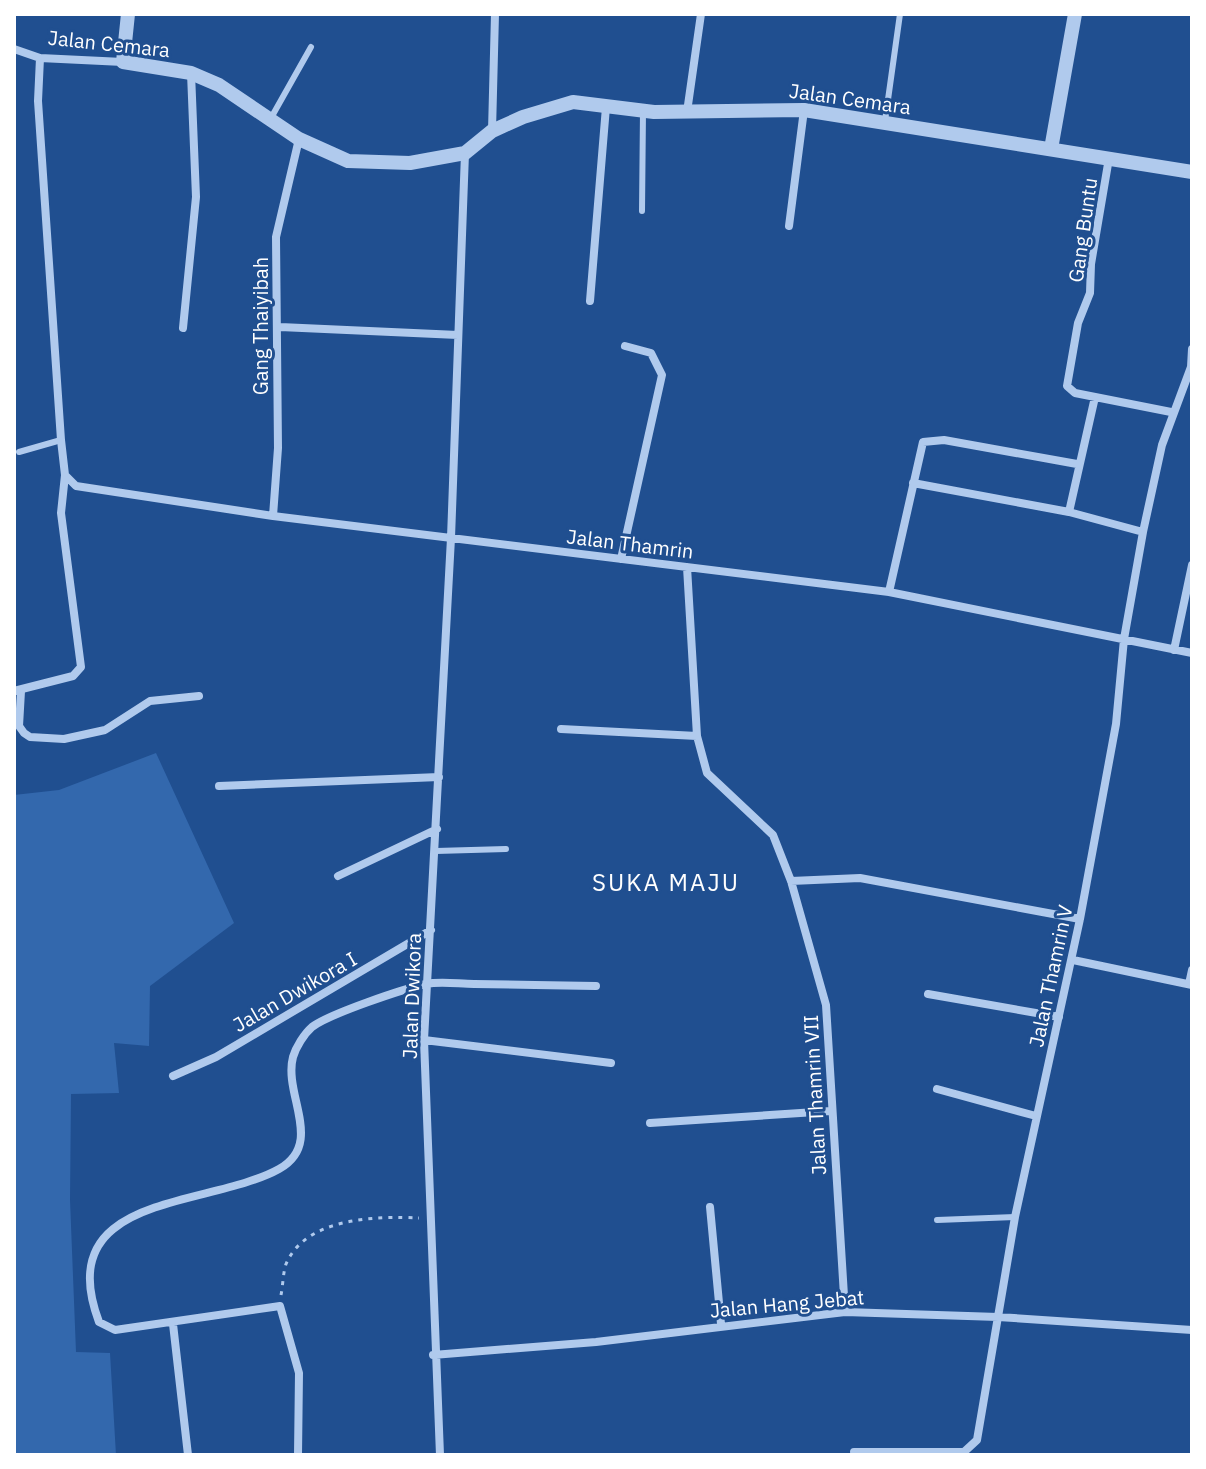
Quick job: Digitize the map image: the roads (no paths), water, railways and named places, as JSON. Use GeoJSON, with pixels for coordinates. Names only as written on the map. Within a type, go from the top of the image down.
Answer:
{"type":"FeatureCollection","features":[{"type":"Feature","properties":{"kind":"street"},"geometry":{"type":"LineString","coordinates":[[123,62],[128,14]]}},
{"type":"Feature","properties":{"kind":"street"},"geometry":{"type":"LineString","coordinates":[[492,131],[495,14]]}},
{"type":"Feature","properties":{"kind":"street"},"geometry":{"type":"LineString","coordinates":[[687,112],[701,14]]}},
{"type":"Feature","properties":{"kind":"street"},"geometry":{"type":"LineString","coordinates":[[1051,149],[1075,14]]}},
{"type":"Feature","properties":{"kind":"street","name":"Jalan Cemara"},"geometry":{"type":"LineString","coordinates":[[14,49],[40,58],[123,62],[191,73],[219,85],[299,139],[348,161],[410,163],[465,153],[492,131],[549,107],[573,102],[643,111],[804,110],[1192,172]]}},
{"type":"Feature","properties":{"kind":"street"},"geometry":{"type":"LineString","coordinates":[[40,58],[38,101],[65,475],[61,513],[81,667],[73,676],[18,691],[19,726],[30,737],[64,739],[105,730],[150,701],[199,696]]}},
{"type":"Feature","properties":{"kind":"street"},"geometry":{"type":"LineString","coordinates":[[183,328],[196,197],[191,73]]}},
{"type":"Feature","properties":{"kind":"street"},"geometry":{"type":"LineString","coordinates":[[590,301],[606,107]]}},
{"type":"Feature","properties":{"kind":"street"},"geometry":{"type":"LineString","coordinates":[[789,226],[804,110]]}},
{"type":"Feature","properties":{"kind":"street","name":"Gang Thaiyibah"},"geometry":{"type":"LineString","coordinates":[[273,516],[278,448],[280,327],[276,237],[299,139]]}},
{"type":"Feature","properties":{"kind":"street"},"geometry":{"type":"LineString","coordinates":[[451,538],[465,153]]}},
{"type":"Feature","properties":{"kind":"street","name":"Gang Buntu"},"geometry":{"type":"LineString","coordinates":[[1109,158],[1091,264],[1090,293],[1078,323],[1067,386],[1075,393],[1171,412]]}},
{"type":"Feature","properties":{"kind":"street"},"geometry":{"type":"LineString","coordinates":[[280,327],[458,335]]}},
{"type":"Feature","properties":{"kind":"street"},"geometry":{"type":"LineString","coordinates":[[621,559],[662,375],[651,353],[625,346]]}},
{"type":"Feature","properties":{"kind":"street","name":"Jalan Thamrin V"},"geometry":{"type":"LineString","coordinates":[[854,1452],[970,1450],[977,1440],[1015,1217],[1073,960],[1116,724],[1124,639],[1143,532],[1171,412],[1191,367],[1192,349]]}},
{"type":"Feature","properties":{"kind":"street"},"geometry":{"type":"LineString","coordinates":[[1069,512],[1077,464],[1095,397]]}},
{"type":"Feature","properties":{"kind":"street"},"geometry":{"type":"LineString","coordinates":[[889,592],[923,442],[933,439],[1077,464]]}},
{"type":"Feature","properties":{"kind":"street","name":"Jalan Thamrin"},"geometry":{"type":"LineString","coordinates":[[65,475],[76,486],[273,516],[889,592],[1192,653]]}},
{"type":"Feature","properties":{"kind":"street"},"geometry":{"type":"LineString","coordinates":[[913,483],[1069,512],[1143,532]]}},
{"type":"Feature","properties":{"kind":"street","name":"Jalan Dwikora"},"geometry":{"type":"LineString","coordinates":[[440,1455],[433,1355],[424,1040],[451,538]]}},
{"type":"Feature","properties":{"kind":"street"},"geometry":{"type":"LineString","coordinates":[[1174,650],[1192,565]]}},
{"type":"Feature","properties":{"kind":"street","name":"Jalan Thamrin VII"},"geometry":{"type":"LineString","coordinates":[[687,567],[697,736],[707,773],[773,835],[791,881],[826,1005],[845,1312]]}},
{"type":"Feature","properties":{"kind":"street"},"geometry":{"type":"LineString","coordinates":[[561,729],[697,736]]}},
{"type":"Feature","properties":{"kind":"street"},"geometry":{"type":"LineString","coordinates":[[219,786],[439,777]]}},
{"type":"Feature","properties":{"kind":"street"},"geometry":{"type":"LineString","coordinates":[[338,876],[437,829]]}},
{"type":"Feature","properties":{"kind":"street"},"geometry":{"type":"LineString","coordinates":[[791,881],[860,878],[1080,919]]}},
{"type":"Feature","properties":{"kind":"street","name":"Jalan Dwikora I"},"geometry":{"type":"LineString","coordinates":[[173,1076],[216,1057],[431,930]]}},
{"type":"Feature","properties":{"kind":"street"},"geometry":{"type":"LineString","coordinates":[[1073,960],[1191,985],[1192,970]]}},
{"type":"Feature","properties":{"kind":"street"},"geometry":{"type":"LineString","coordinates":[[298,1455],[299,1373],[280,1306],[261,1306],[173,1324],[115,1330],[99,1322],[88,1293],[93,1257],[113,1228],[141,1210],[217,1191],[278,1170],[294,1158],[302,1127],[291,1076],[293,1057],[303,1036],[330,1018],[427,984],[596,986]]}},
{"type":"Feature","properties":{"kind":"street"},"geometry":{"type":"LineString","coordinates":[[928,994],[1059,1017]]}},
{"type":"Feature","properties":{"kind":"street"},"geometry":{"type":"LineString","coordinates":[[424,1040],[611,1063]]}},
{"type":"Feature","properties":{"kind":"street"},"geometry":{"type":"LineString","coordinates":[[937,1089],[1036,1116]]}},
{"type":"Feature","properties":{"kind":"street"},"geometry":{"type":"LineString","coordinates":[[650,1123],[831,1111]]}},
{"type":"Feature","properties":{"kind":"street"},"geometry":{"type":"LineString","coordinates":[[710,1207],[721,1324]]}},
{"type":"Feature","properties":{"kind":"street","name":"Jalan Hang Jebat"},"geometry":{"type":"LineString","coordinates":[[433,1355],[596,1342],[721,1324],[845,1312],[998,1317],[1192,1330]]}},
{"type":"Feature","properties":{"kind":"street"},"geometry":{"type":"LineString","coordinates":[[173,1324],[188,1455]]}},
{"type":"Feature","properties":{"kind":"lane"},"geometry":{"type":"LineString","coordinates":[[884,124],[900,14]]}},
{"type":"Feature","properties":{"kind":"lane"},"geometry":{"type":"LineString","coordinates":[[271,118],[311,47]]}},
{"type":"Feature","properties":{"kind":"lane"},"geometry":{"type":"LineString","coordinates":[[642,211],[643,111]]}},
{"type":"Feature","properties":{"kind":"lane"},"geometry":{"type":"LineString","coordinates":[[19,452],[61,440]]}},
{"type":"Feature","properties":{"kind":"lane"},"geometry":{"type":"LineString","coordinates":[[436,851],[506,849]]}},
{"type":"Feature","properties":{"kind":"lane"},"geometry":{"type":"LineString","coordinates":[[937,1220],[1015,1217]]}},
{"type":"Feature","properties":{"kind":"district","name":"SUKA MAJU"},"geometry":{"type":"Point","coordinates":[666,883]}}]}
